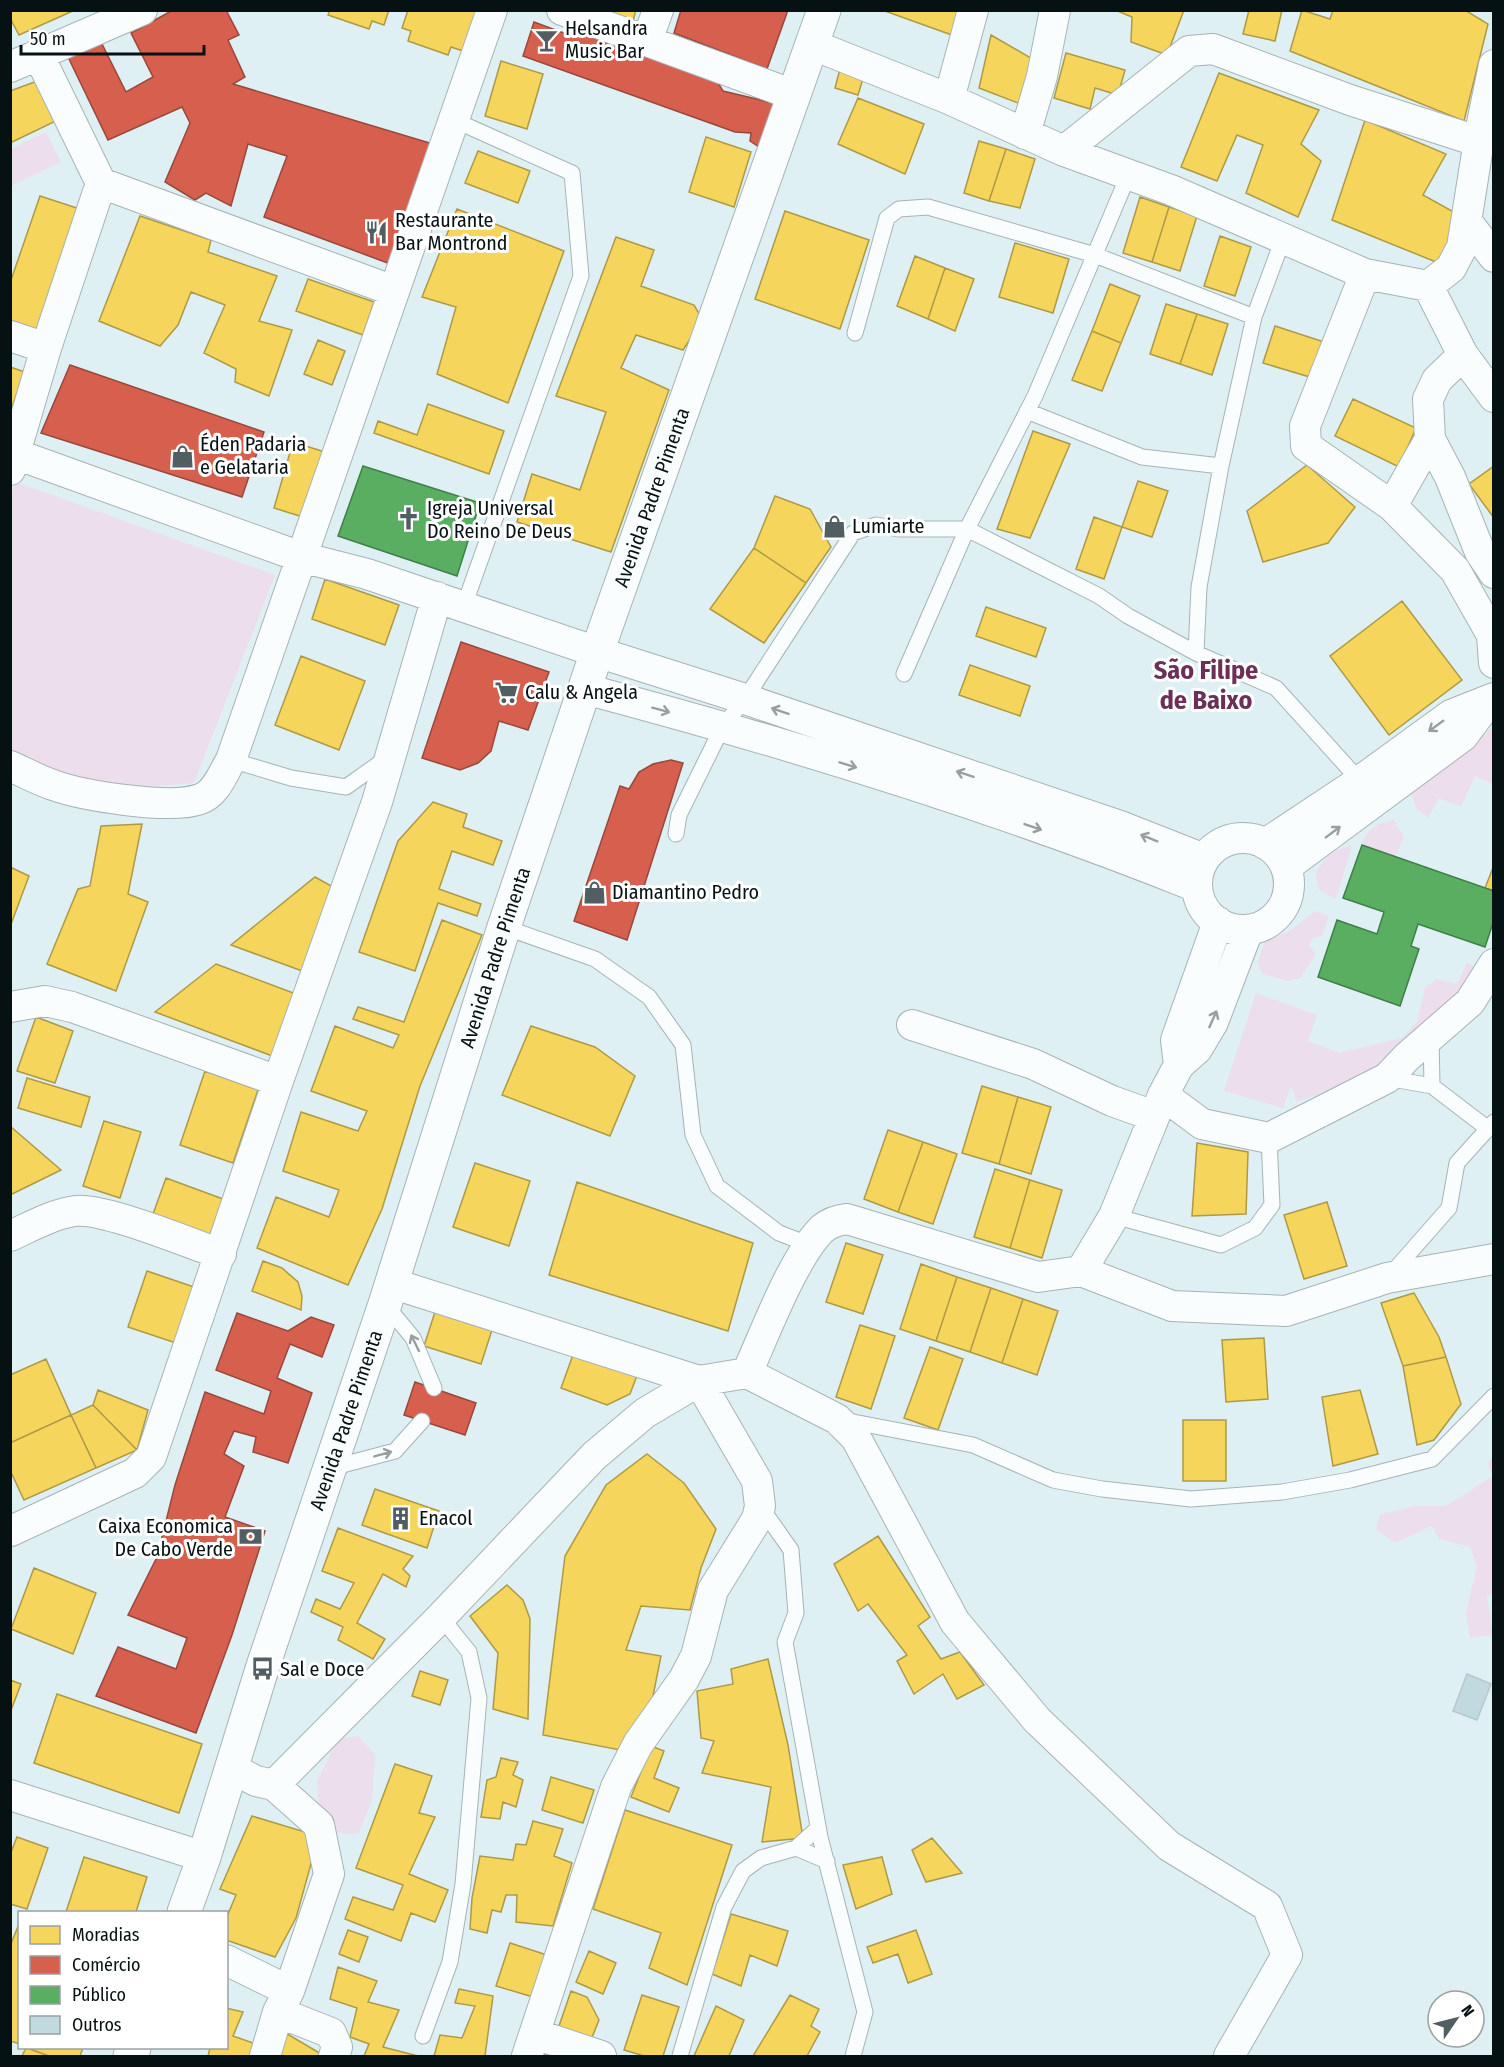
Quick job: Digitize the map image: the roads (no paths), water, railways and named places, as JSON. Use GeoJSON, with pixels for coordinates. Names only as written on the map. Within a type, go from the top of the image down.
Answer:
{"type":"FeatureCollection","features":[{"type":"Feature","properties":{"kind":"main road","name":"Avenida Padre Pimenta"},"geometry":{"type":"LineString","coordinates":[[184,1911],[388,1293],[504,927],[597,652],[824,10]]}},
{"type":"Feature","properties":{"kind":"street"},"geometry":{"type":"LineString","coordinates":[[10,67],[142,10]]}},
{"type":"Feature","properties":{"kind":"street"},"geometry":{"type":"LineString","coordinates":[[10,766],[53,786],[100,795],[175,804],[202,799],[213,790],[231,760],[492,10]]}},
{"type":"Feature","properties":{"kind":"street"},"geometry":{"type":"LineString","coordinates":[[562,10],[794,95]]}},
{"type":"Feature","properties":{"kind":"street"},"geometry":{"type":"LineString","coordinates":[[647,41],[658,10]]}},
{"type":"Feature","properties":{"kind":"street"},"geometry":{"type":"LineString","coordinates":[[949,99],[973,10]]}},
{"type":"Feature","properties":{"kind":"street"},"geometry":{"type":"LineString","coordinates":[[1025,134],[1042,76],[1055,10]]}},
{"type":"Feature","properties":{"kind":"street"},"geometry":{"type":"LineString","coordinates":[[813,45],[949,99],[1064,151],[1172,190],[1365,274],[1428,286],[1463,355],[1494,397]]}},
{"type":"Feature","properties":{"kind":"street"},"geometry":{"type":"LineString","coordinates":[[1064,151],[1189,51],[1213,49],[1350,100],[1480,142]]}},
{"type":"Feature","properties":{"kind":"street"},"geometry":{"type":"LineString","coordinates":[[38,54],[101,183],[394,291]]}},
{"type":"Feature","properties":{"kind":"street"},"geometry":{"type":"LineString","coordinates":[[1428,286],[1451,268],[1462,248],[1494,64]]}},
{"type":"Feature","properties":{"kind":"street"},"geometry":{"type":"LineString","coordinates":[[101,183],[12,459],[301,557],[450,601],[1120,826],[1200,873]]}},
{"type":"Feature","properties":{"kind":"street"},"geometry":{"type":"LineString","coordinates":[[1468,223],[1494,257]]}},
{"type":"Feature","properties":{"kind":"street"},"geometry":{"type":"LineString","coordinates":[[1365,274],[1305,426],[1306,447],[1392,506],[1455,570],[1492,635],[1494,663]]}},
{"type":"Feature","properties":{"kind":"street"},"geometry":{"type":"LineString","coordinates":[[10,336],[46,348]]}},
{"type":"Feature","properties":{"kind":"street"},"geometry":{"type":"LineString","coordinates":[[1463,355],[1437,380],[1428,399],[1430,439],[1450,477],[1480,552],[1494,573]]}},
{"type":"Feature","properties":{"kind":"street"},"geometry":{"type":"LineString","coordinates":[[1392,506],[1430,439]]}},
{"type":"Feature","properties":{"kind":"street"},"geometry":{"type":"LineString","coordinates":[[11,1531],[135,1473],[151,1457],[278,1081],[377,802],[390,756],[450,601]]}},
{"type":"Feature","properties":{"kind":"street"},"geometry":{"type":"LineString","coordinates":[[585,689],[723,726],[1200,873]]}},
{"type":"Feature","properties":{"kind":"street"},"geometry":{"type":"LineString","coordinates":[[1265,844],[1360,781],[1451,715],[1491,700]]}},
{"type":"Feature","properties":{"kind":"street"},"geometry":{"type":"LineString","coordinates":[[1286,867],[1463,736],[1491,700]]}},
{"type":"Feature","properties":{"kind":"street"},"geometry":{"type":"LineString","coordinates":[[1238,838],[1252,839],[1265,844],[1286,867],[1288,893],[1283,907],[1274,918],[1262,926],[1248,930],[1234,930],[1208,915],[1200,902],[1200,873],[1225,842],[1238,838]]}},
{"type":"Feature","properties":{"kind":"street"},"geometry":{"type":"LineString","coordinates":[[1179,1065],[1176,1040],[1218,922]]}},
{"type":"Feature","properties":{"kind":"street"},"geometry":{"type":"LineString","coordinates":[[1081,1271],[1114,1216],[1158,1106],[1179,1065],[1197,1049],[1212,1022],[1248,930]]}},
{"type":"Feature","properties":{"kind":"street"},"geometry":{"type":"LineString","coordinates":[[912,1025],[1033,1064],[1112,1101],[1158,1106],[1202,1124],[1269,1138],[1387,1078],[1470,1002],[1494,964]]}},
{"type":"Feature","properties":{"kind":"street"},"geometry":{"type":"LineString","coordinates":[[10,1007],[45,1001],[72,1007],[278,1081]]}},
{"type":"Feature","properties":{"kind":"street"},"geometry":{"type":"LineString","coordinates":[[10,1236],[75,1210],[97,1212],[221,1254]]}},
{"type":"Feature","properties":{"kind":"street"},"geometry":{"type":"LineString","coordinates":[[747,1372],[810,1245],[823,1228],[847,1219],[1038,1277],[1081,1271],[1172,1306],[1286,1311],[1387,1278],[1494,1259]]}},
{"type":"Feature","properties":{"kind":"street"},"geometry":{"type":"LineString","coordinates":[[388,1293],[699,1381],[757,1481],[760,1506],[757,1519],[713,1590],[696,1656],[684,1679],[638,1744],[616,1787],[531,2045],[601,2056]]}},
{"type":"Feature","properties":{"kind":"street"},"geometry":{"type":"LineString","coordinates":[[274,1785],[441,1617],[594,1456],[645,1413],[699,1381],[747,1372],[837,1419],[855,1437],[955,1622],[1036,1720],[1169,1846],[1266,1906],[1287,1955],[1229,2056]]}},
{"type":"Feature","properties":{"kind":"street"},"geometry":{"type":"LineString","coordinates":[[231,1768],[256,1781],[274,1785],[319,1825],[329,1874],[265,2056]]}},
{"type":"Feature","properties":{"kind":"street"},"geometry":{"type":"LineString","coordinates":[[10,1796],[204,1857]]}},
{"type":"Feature","properties":{"kind":"street"},"geometry":{"type":"LineString","coordinates":[[228,1961],[331,2033],[337,2047],[334,2056]]}},
{"type":"Feature","properties":{"kind":"lane"},"geometry":{"type":"LineString","coordinates":[[450,601],[581,276],[572,173],[454,120]]}},
{"type":"Feature","properties":{"kind":"lane"},"geometry":{"type":"LineString","coordinates":[[904,674],[968,529],[1027,411],[1128,176]]}},
{"type":"Feature","properties":{"kind":"lane"},"geometry":{"type":"LineString","coordinates":[[855,333],[887,218],[899,209],[928,207],[1095,255],[1254,317]]}},
{"type":"Feature","properties":{"kind":"lane"},"geometry":{"type":"LineString","coordinates":[[1196,653],[1199,587],[1221,466],[1254,317],[1283,239]]}},
{"type":"Feature","properties":{"kind":"lane"},"geometry":{"type":"LineString","coordinates":[[1027,411],[1142,458],[1221,466]]}},
{"type":"Feature","properties":{"kind":"lane"},"geometry":{"type":"LineString","coordinates":[[676,834],[679,815],[723,726],[745,699],[853,533],[876,525],[899,529],[968,529],[1099,596],[1128,616],[1196,653],[1276,688],[1360,781]]}},
{"type":"Feature","properties":{"kind":"lane"},"geometry":{"type":"LineString","coordinates":[[231,760],[291,778],[346,787],[390,756]]}},
{"type":"Feature","properties":{"kind":"lane"},"geometry":{"type":"LineString","coordinates":[[504,927],[595,959],[648,997],[683,1045],[693,1135],[717,1186],[779,1233],[810,1245]]}},
{"type":"Feature","properties":{"kind":"lane"},"geometry":{"type":"LineString","coordinates":[[1431,1036],[1432,1086]]}},
{"type":"Feature","properties":{"kind":"lane"},"geometry":{"type":"LineString","coordinates":[[1387,1078],[1432,1086],[1490,1125],[1457,1163],[1449,1208],[1387,1278]]}},
{"type":"Feature","properties":{"kind":"lane"},"geometry":{"type":"LineString","coordinates":[[1114,1216],[1221,1245],[1255,1228],[1272,1205],[1269,1138]]}},
{"type":"Feature","properties":{"kind":"lane"},"geometry":{"type":"LineString","coordinates":[[388,1293],[413,1338],[434,1389]]}},
{"type":"Feature","properties":{"kind":"lane"},"geometry":{"type":"LineString","coordinates":[[837,1419],[973,1445],[1053,1480],[1102,1489],[1191,1499],[1282,1492],[1350,1480],[1432,1459],[1494,1396]]}},
{"type":"Feature","properties":{"kind":"lane"},"geometry":{"type":"LineString","coordinates":[[331,1468],[395,1451],[422,1421]]}},
{"type":"Feature","properties":{"kind":"lane"},"geometry":{"type":"LineString","coordinates":[[760,1506],[791,1550],[796,1613],[785,1642],[818,1828],[865,2012],[853,2056]]}},
{"type":"Feature","properties":{"kind":"lane"},"geometry":{"type":"LineString","coordinates":[[423,2036],[450,1962],[461,1895],[479,1698],[469,1652],[441,1617]]}},
{"type":"Feature","properties":{"kind":"lane"},"geometry":{"type":"LineString","coordinates":[[680,2056],[724,1907],[743,1871],[761,1858],[796,1848],[818,1828]]}},
{"type":"Feature","properties":{"kind":"lane"},"geometry":{"type":"LineString","coordinates":[[796,1848],[826,1861]]}},
{"type":"Feature","properties":{"kind":"place","name":"Helsandra Music Bar"},"geometry":{"type":"Point","coordinates":[547,40]}},
{"type":"Feature","properties":{"kind":"place","name":"Restaurante Bar Montrond"},"geometry":{"type":"Point","coordinates":[377,232]}},
{"type":"Feature","properties":{"kind":"place","name":"Éden Padaria e Gelataria"},"geometry":{"type":"Point","coordinates":[182,456]}},
{"type":"Feature","properties":{"kind":"place","name":"Igreja Universal Do Reino De Deus"},"geometry":{"type":"Point","coordinates":[409,519]}},
{"type":"Feature","properties":{"kind":"place","name":"Lumiarte"},"geometry":{"type":"Point","coordinates":[834,526]}},
{"type":"Feature","properties":{"kind":"place","name":"Calu & Angela"},"geometry":{"type":"Point","coordinates":[507,692]}},
{"type":"Feature","properties":{"kind":"place","name":"Diamantino Pedro"},"geometry":{"type":"Point","coordinates":[594,892]}},
{"type":"Feature","properties":{"kind":"place","name":"Enacol"},"geometry":{"type":"Point","coordinates":[401,1518]}},
{"type":"Feature","properties":{"kind":"place","name":"Caixa Economica De Cabo Verde"},"geometry":{"type":"Point","coordinates":[251,1537]}},
{"type":"Feature","properties":{"kind":"place","name":"Sal e Doce"},"geometry":{"type":"Point","coordinates":[262,1669]}},
{"type":"Feature","properties":{"kind":"district","name":"São Filipe de Baixo"},"geometry":{"type":"Point","coordinates":[1206,685]}}]}
